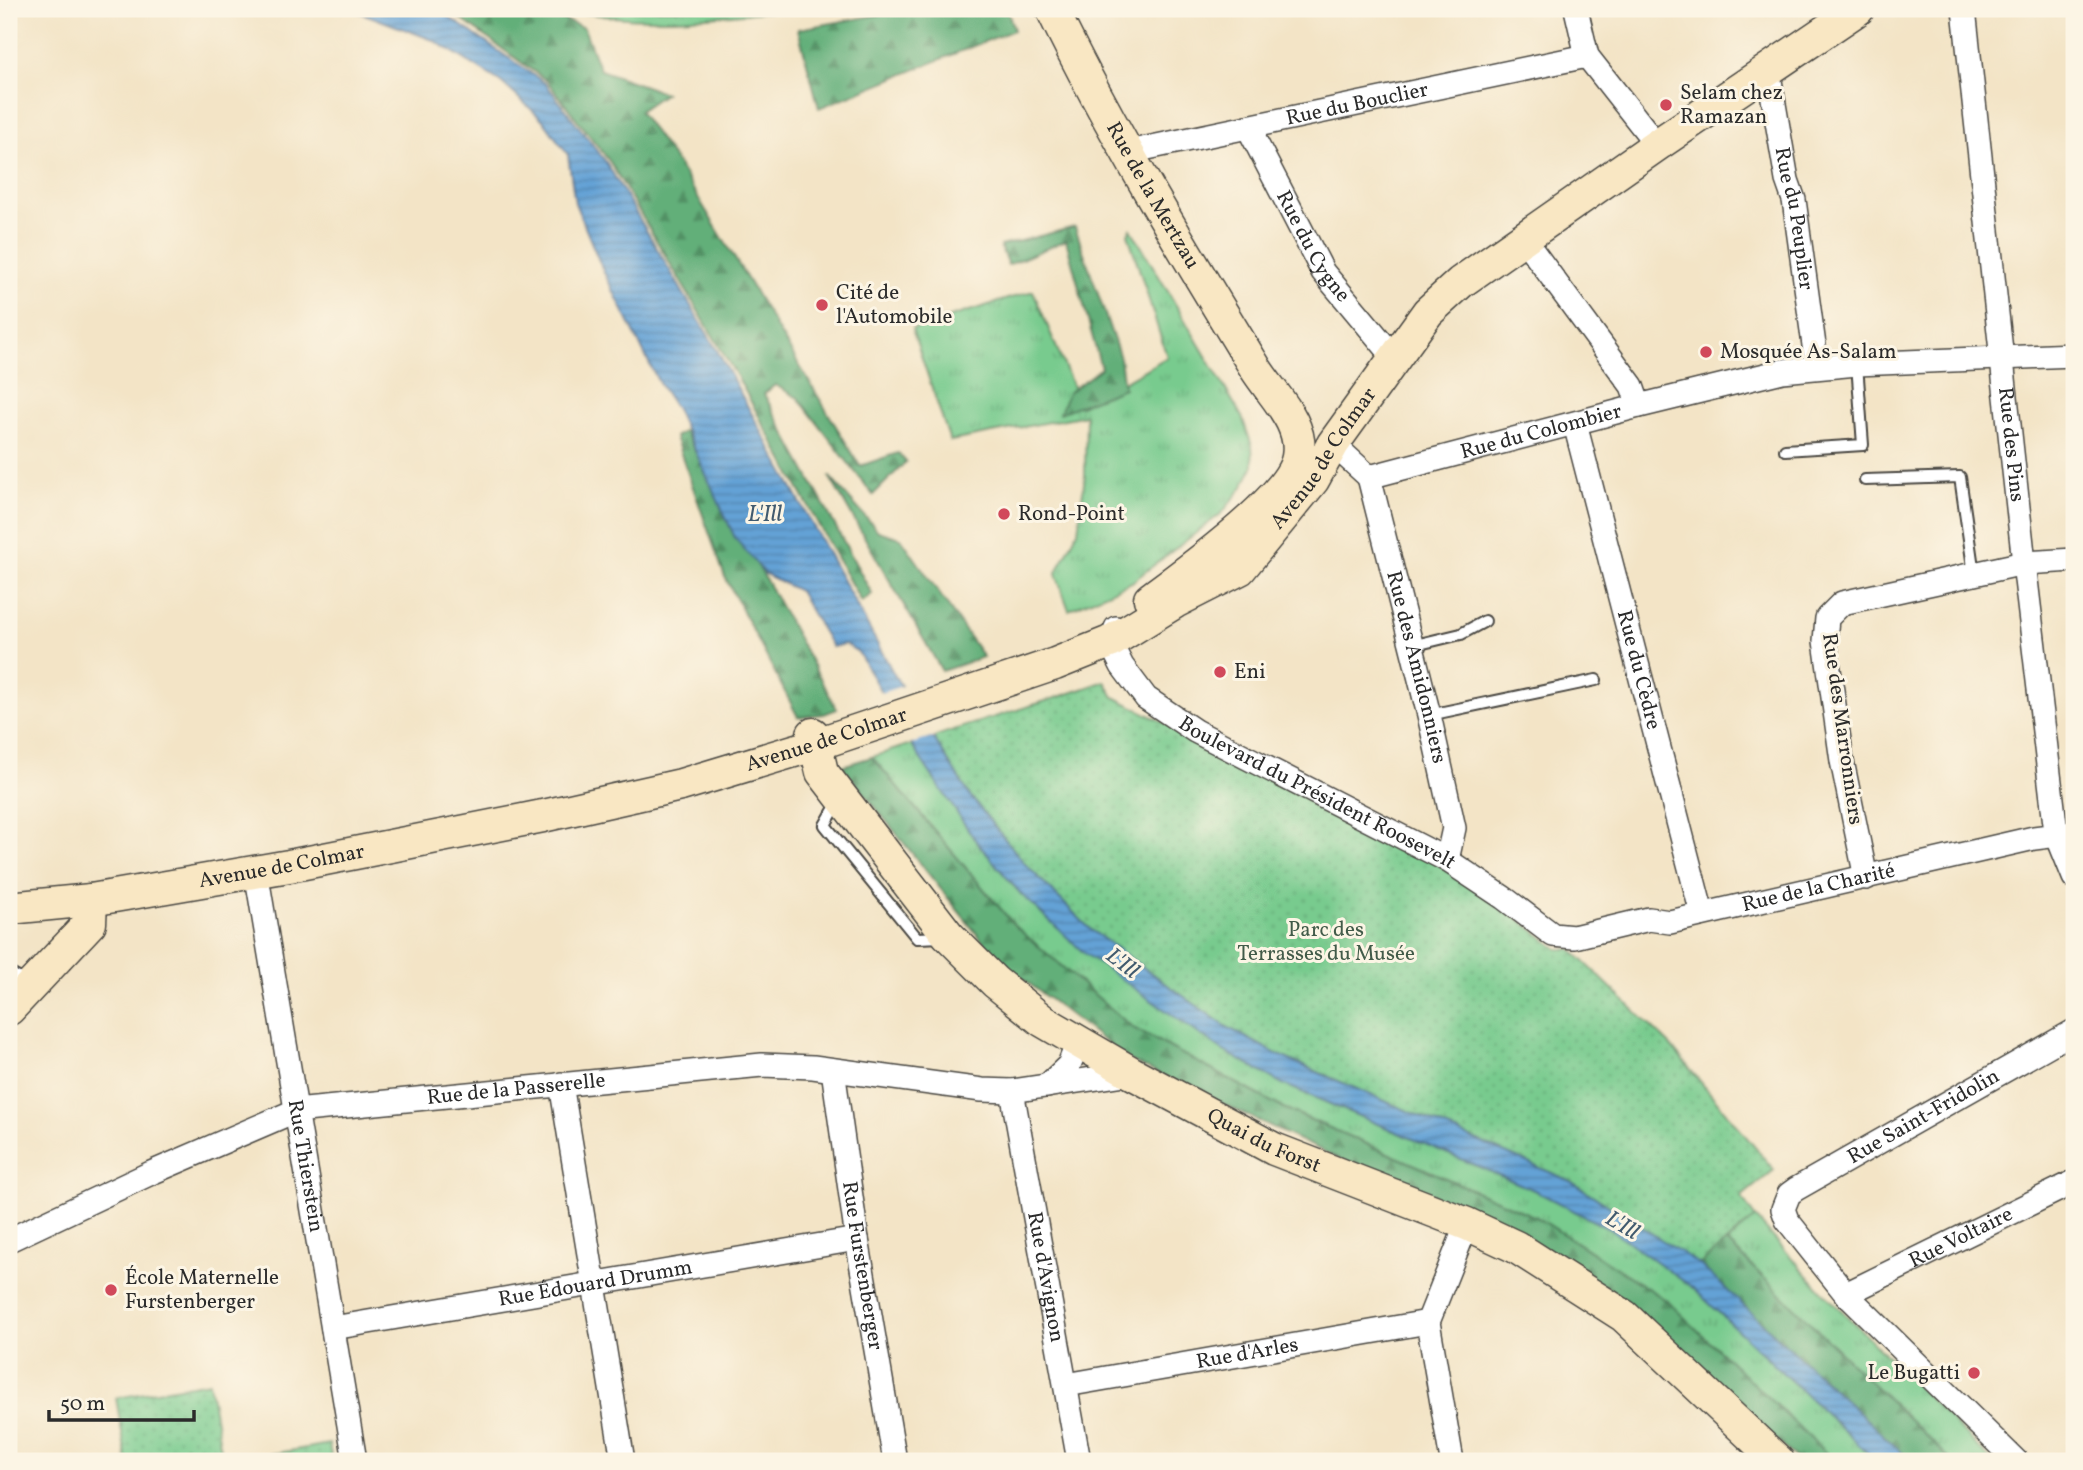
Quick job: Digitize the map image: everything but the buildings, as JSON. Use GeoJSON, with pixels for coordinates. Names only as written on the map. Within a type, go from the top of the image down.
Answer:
{"type":"FeatureCollection","features":[{"type":"Feature","properties":{"kind":"main road","name":"Rue de la Mertzau"},"geometry":{"type":"LineString","coordinates":[[1052,9],[1147,190],[1261,376],[1295,453]]}},
{"type":"Feature","properties":{"kind":"main road","name":"Avenue de Colmar"},"geometry":{"type":"LineString","coordinates":[[9,908],[91,900],[256,872],[543,816],[681,785],[991,678],[1055,664],[1240,569],[1313,480],[1334,444],[1428,312],[1461,282],[1858,9]]}},
{"type":"Feature","properties":{"kind":"main road","name":"Rue de la Mertzau"},"geometry":{"type":"LineString","coordinates":[[1261,376],[1334,444]]}},
{"type":"Feature","properties":{"kind":"main road"},"geometry":{"type":"LineString","coordinates":[[1295,453],[1319,444],[1334,444]]}},
{"type":"Feature","properties":{"kind":"main road","name":"Avenue de Colmar"},"geometry":{"type":"LineString","coordinates":[[1115,631],[1263,508],[1295,453]]}},
{"type":"Feature","properties":{"kind":"main road","name":"Avenue de Colmar"},"geometry":{"type":"LineString","coordinates":[[822,736],[947,699],[991,678]]}},
{"type":"Feature","properties":{"kind":"main road","name":"Quai du Forst"},"geometry":{"type":"LineString","coordinates":[[822,736],[821,772],[948,935],[1005,990],[1043,1021],[1132,1073],[1274,1149],[1467,1224],[1516,1247],[1624,1316],[1778,1461]]}},
{"type":"Feature","properties":{"kind":"main road"},"geometry":{"type":"LineString","coordinates":[[9,1009],[20,979],[90,923],[91,900]]}},
{"type":"Feature","properties":{"kind":"street"},"geometry":{"type":"LineString","coordinates":[[1576,9],[1587,56],[1657,145]]}},
{"type":"Feature","properties":{"kind":"street","name":"Rue des Pins"},"geometry":{"type":"LineString","coordinates":[[1964,9],[2024,563],[2065,834],[2074,877]]}},
{"type":"Feature","properties":{"kind":"street","name":"Rue du Bouclier"},"geometry":{"type":"LineString","coordinates":[[1128,152],[1587,56]]}},
{"type":"Feature","properties":{"kind":"street","name":"Rue du Peuplier"},"geometry":{"type":"LineString","coordinates":[[1768,69],[1787,180],[1794,200],[1817,367]]}},
{"type":"Feature","properties":{"kind":"street","name":"Rue du Cygne"},"geometry":{"type":"LineString","coordinates":[[1248,127],[1323,272],[1394,358]]}},
{"type":"Feature","properties":{"kind":"street","name":"Rue du Colombier"},"geometry":{"type":"LineString","coordinates":[[1369,477],[1639,406],[1632,386],[1524,238]]}},
{"type":"Feature","properties":{"kind":"street"},"geometry":{"type":"LineString","coordinates":[[1639,406],[1782,371],[1857,364],[2074,355]]}},
{"type":"Feature","properties":{"kind":"street","name":"Rue du Cèdre"},"geometry":{"type":"LineString","coordinates":[[1575,424],[1702,915]]}},
{"type":"Feature","properties":{"kind":"street","name":"Rue de la Mertzau"},"geometry":{"type":"LineString","coordinates":[[1334,444],[1369,477]]}},
{"type":"Feature","properties":{"kind":"street","name":"Rue des Amidonniers"},"geometry":{"type":"LineString","coordinates":[[1369,477],[1429,715],[1454,828],[1447,860]]}},
{"type":"Feature","properties":{"kind":"street","name":"Rue des Marronniers"},"geometry":{"type":"LineString","coordinates":[[1866,878],[1842,761],[1825,641],[1828,618],[1842,603],[2024,563],[2074,560]]}},
{"type":"Feature","properties":{"kind":"street","name":"Boulevard du Président Roosevelt"},"geometry":{"type":"LineString","coordinates":[[1115,631],[1122,666],[1146,698],[1195,731],[1447,860],[1504,898],[1546,931],[1564,937]]}},
{"type":"Feature","properties":{"kind":"street","name":"Rue de la Charité"},"geometry":{"type":"LineString","coordinates":[[1564,937],[1649,919],[1670,922],[2034,838],[2065,834]]}},
{"type":"Feature","properties":{"kind":"street","name":"Rue Thierstein"},"geometry":{"type":"LineString","coordinates":[[256,872],[355,1461]]}},
{"type":"Feature","properties":{"kind":"street","name":"Rue Saint-Fridolin"},"geometry":{"type":"LineString","coordinates":[[1846,1294],[1787,1220],[1783,1209],[1789,1194],[2074,1031]]}},
{"type":"Feature","properties":{"kind":"street"},"geometry":{"type":"LineString","coordinates":[[1047,1086],[1069,1065],[1079,1042]]}},
{"type":"Feature","properties":{"kind":"street","name":"Rue de la Passerelle"},"geometry":{"type":"LineString","coordinates":[[9,1240],[150,1173],[295,1111],[762,1065],[833,1070],[982,1090],[1012,1091],[1132,1073]]}},
{"type":"Feature","properties":{"kind":"street","name":"Rue Furstenberger"},"geometry":{"type":"LineString","coordinates":[[833,1070],[857,1239],[895,1461]]}},
{"type":"Feature","properties":{"kind":"street"},"geometry":{"type":"LineString","coordinates":[[561,1084],[621,1461]]}},
{"type":"Feature","properties":{"kind":"street","name":"Rue d'Avignon"},"geometry":{"type":"LineString","coordinates":[[1012,1091],[1079,1461]]}},
{"type":"Feature","properties":{"kind":"street","name":"Rue Voltaire"},"geometry":{"type":"LineString","coordinates":[[1846,1294],[2074,1182]]}},
{"type":"Feature","properties":{"kind":"street"},"geometry":{"type":"LineString","coordinates":[[1452,1461],[1428,1322],[1467,1224]]}},
{"type":"Feature","properties":{"kind":"street","name":"Rue Édouard Drumm"},"geometry":{"type":"LineString","coordinates":[[333,1328],[857,1239]]}},
{"type":"Feature","properties":{"kind":"street"},"geometry":{"type":"LineString","coordinates":[[1846,1294],[2017,1461]]}},
{"type":"Feature","properties":{"kind":"street","name":"Rue d'Arles"},"geometry":{"type":"LineString","coordinates":[[1066,1385],[1428,1322]]}},
{"type":"Feature","properties":{"kind":"lane"},"geometry":{"type":"LineString","coordinates":[[1785,450],[1863,445],[1857,364]]}},
{"type":"Feature","properties":{"kind":"lane"},"geometry":{"type":"LineString","coordinates":[[1865,480],[1960,477],[1974,575]]}},
{"type":"Feature","properties":{"kind":"lane"},"geometry":{"type":"LineString","coordinates":[[1411,646],[1461,634],[1485,621]]}},
{"type":"Feature","properties":{"kind":"lane"},"geometry":{"type":"LineString","coordinates":[[1429,715],[1596,680]]}},
{"type":"Feature","properties":{"kind":"green space"},"geometry":{"type":"Polygon","coordinates":[[[447,9],[538,9],[584,28],[600,70],[665,93],[639,111],[679,166],[860,466],[898,453],[906,462],[873,495],[798,398],[775,385],[764,394],[872,594],[861,602],[739,380],[610,162],[547,81],[447,9]]]}},
{"type":"Feature","properties":{"kind":"green space"},"geometry":{"type":"Polygon","coordinates":[[[562,9],[780,10],[697,18],[645,19],[562,9]]]}},
{"type":"Feature","properties":{"kind":"green space"},"geometry":{"type":"Polygon","coordinates":[[[912,9],[1007,9],[1014,30],[819,108],[798,29],[912,9]]]}},
{"type":"Feature","properties":{"kind":"green space"},"geometry":{"type":"Polygon","coordinates":[[[1075,227],[1120,358],[1124,388],[1060,413],[1068,393],[1101,368],[1066,240],[1008,265],[1000,246],[1075,227]]]}},
{"type":"Feature","properties":{"kind":"green space"},"geometry":{"type":"Polygon","coordinates":[[[1131,229],[1242,417],[1252,446],[1253,467],[1242,488],[1222,513],[1132,582],[1069,610],[1056,574],[1078,531],[1085,475],[1086,415],[950,441],[912,329],[1033,291],[1081,406],[1167,357],[1128,234],[1131,229]]]}},
{"type":"Feature","properties":{"kind":"green space"},"geometry":{"type":"Polygon","coordinates":[[[684,431],[837,709],[824,714],[798,717],[725,577],[675,437],[684,431]]]}},
{"type":"Feature","properties":{"kind":"green space"},"geometry":{"type":"Polygon","coordinates":[[[829,476],[878,531],[901,538],[983,657],[942,671],[829,476]]]}},
{"type":"Feature","properties":{"kind":"green space","name":"Parc des Terrasses du Musée"},"geometry":{"type":"Polygon","coordinates":[[[1105,681],[1114,697],[1434,860],[1499,904],[1558,949],[1571,949],[1670,1045],[1774,1170],[1741,1197],[1755,1217],[1699,1265],[1570,1181],[1278,1055],[1225,1026],[1091,930],[1026,865],[970,796],[933,737],[1105,681]]]}},
{"type":"Feature","properties":{"kind":"green space"},"geometry":{"type":"Polygon","coordinates":[[[911,744],[976,841],[1020,893],[1085,953],[1222,1050],[1283,1084],[1534,1190],[1613,1231],[1693,1288],[1876,1461],[1834,1461],[1666,1300],[1538,1218],[1281,1107],[1133,1028],[1015,926],[872,757],[911,744]]]}},
{"type":"Feature","properties":{"kind":"green space"},"geometry":{"type":"Polygon","coordinates":[[[872,757],[1015,926],[1133,1028],[1281,1107],[1538,1218],[1666,1300],[1834,1461],[1799,1461],[1631,1309],[1376,1176],[1129,1060],[997,959],[842,766],[872,757]]]}},
{"type":"Feature","properties":{"kind":"green space"},"geometry":{"type":"Polygon","coordinates":[[[1755,1217],[1821,1290],[1992,1461],[1952,1461],[1727,1242],[1755,1217]]]}},
{"type":"Feature","properties":{"kind":"green space"},"geometry":{"type":"Polygon","coordinates":[[[1727,1242],[1952,1461],[1911,1461],[1699,1265],[1727,1242]]]}},
{"type":"Feature","properties":{"kind":"green space"},"geometry":{"type":"Polygon","coordinates":[[[209,1382],[223,1461],[127,1461],[116,1398],[209,1382]]]}},
{"type":"Feature","properties":{"kind":"green space"},"geometry":{"type":"Polygon","coordinates":[[[329,1444],[332,1461],[234,1461],[329,1444]]]}},
{"type":"Feature","properties":{"kind":"water","name":"L'Ill"},"geometry":{"type":"Polygon","coordinates":[[[351,9],[434,9],[545,83],[606,162],[718,352],[895,676],[970,796],[1026,865],[1091,930],[1225,1026],[1278,1055],[1570,1181],[1699,1264],[1911,1461],[1876,1461],[1693,1288],[1613,1231],[1534,1190],[1283,1084],[1222,1050],[1084,953],[1020,893],[976,841],[916,752],[858,652],[845,644],[832,647],[799,591],[765,574],[735,538],[676,409],[659,383],[602,268],[575,203],[568,155],[542,119],[501,82],[433,40],[351,9]]]}},
{"type":"Feature","properties":{"kind":"pier"},"geometry":{"type":"Polygon","coordinates":[[[905,685],[937,736],[908,745],[878,694],[905,685]]]}},
{"type":"Feature","properties":{"kind":"place","name":"Selam chez Ramazan"},"geometry":{"type":"Point","coordinates":[1666,105]}},
{"type":"Feature","properties":{"kind":"place","name":"Cité de l'Automobile"},"geometry":{"type":"Point","coordinates":[822,305]}},
{"type":"Feature","properties":{"kind":"place","name":"Mosquée As-Salam"},"geometry":{"type":"Point","coordinates":[1706,352]}},
{"type":"Feature","properties":{"kind":"place","name":"Rond-Point"},"geometry":{"type":"Point","coordinates":[1004,514]}},
{"type":"Feature","properties":{"kind":"place","name":"Eni"},"geometry":{"type":"Point","coordinates":[1220,672]}},
{"type":"Feature","properties":{"kind":"place","name":"École Maternelle Furstenberger"},"geometry":{"type":"Point","coordinates":[111,1290]}},
{"type":"Feature","properties":{"kind":"place","name":"Le Bugatti"},"geometry":{"type":"Point","coordinates":[1974,1373]}}]}
